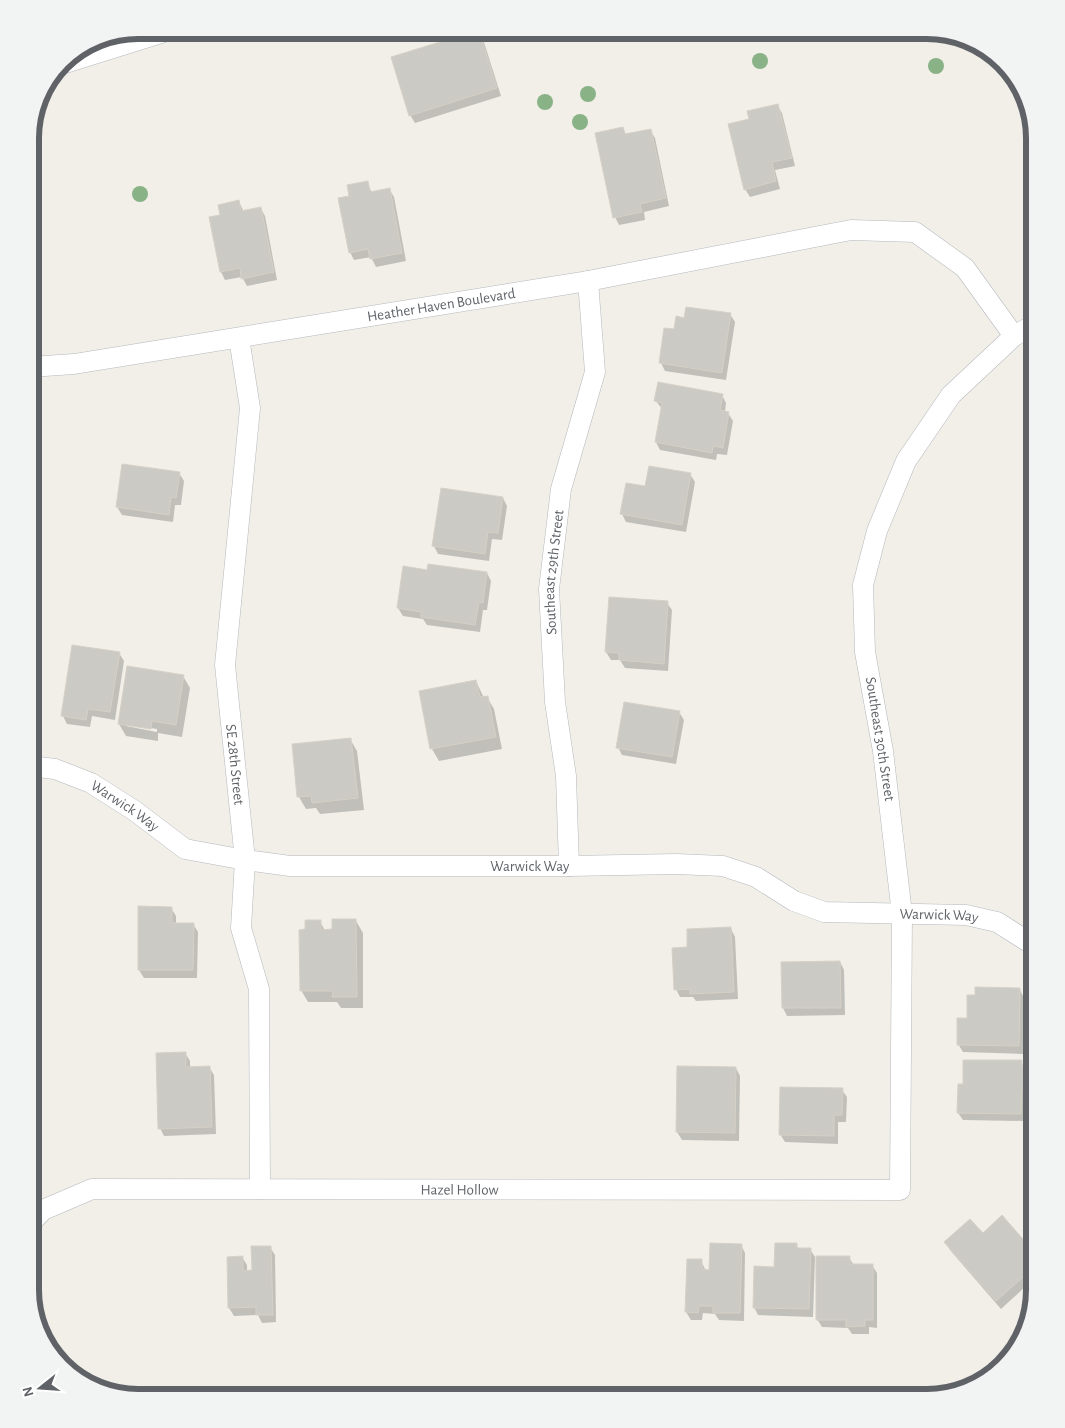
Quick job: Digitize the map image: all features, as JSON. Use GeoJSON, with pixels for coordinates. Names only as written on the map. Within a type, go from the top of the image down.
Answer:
{"type":"FeatureCollection","features":[{"type":"Feature","properties":{"kind":"street"},"geometry":{"type":"LineString","coordinates":[[84,54],[132,39]]}},
{"type":"Feature","properties":{"kind":"street","name":"Heather Haven Boulevard"},"geometry":{"type":"LineString","coordinates":[[39,366],[74,364],[588,281],[851,230],[915,232],[965,268],[1014,336]]}},
{"type":"Feature","properties":{"kind":"street","name":"Southeast 29th Street"},"geometry":{"type":"LineString","coordinates":[[569,866],[566,776],[555,702],[549,589],[562,490],[595,372],[588,281]]}},
{"type":"Feature","properties":{"kind":"street","name":"Southeast 30th Street"},"geometry":{"type":"LineString","coordinates":[[900,1190],[902,914],[896,848],[883,751],[865,652],[863,585],[876,531],[906,461],[951,395],[1014,336],[1026,329]]}},
{"type":"Feature","properties":{"kind":"street","name":"SE 28th Street"},"geometry":{"type":"LineString","coordinates":[[239,338],[250,408],[225,665],[245,860],[240,928],[259,988],[260,1189]]}},
{"type":"Feature","properties":{"kind":"street","name":"Warwick Way"},"geometry":{"type":"LineString","coordinates":[[39,767],[55,769],[91,783],[135,811],[185,849],[245,860],[290,866],[676,864],[723,866],[756,877],[794,901],[824,912],[966,915],[997,922],[1026,940]]}},
{"type":"Feature","properties":{"kind":"street","name":"Hazel Hollow"},"geometry":{"type":"LineString","coordinates":[[39,1214],[43,1210],[92,1189],[900,1190]]}},
{"type":"Feature","properties":{"kind":"building"},"geometry":{"type":"Polygon","coordinates":[[[450,39],[482,39],[497,88],[409,116],[391,57],[450,39]]]}},
{"type":"Feature","properties":{"kind":"building"},"geometry":{"type":"Polygon","coordinates":[[[778,104],[792,158],[772,162],[776,181],[744,190],[728,124],[749,119],[747,111],[778,104]]]}},
{"type":"Feature","properties":{"kind":"building"},"geometry":{"type":"Polygon","coordinates":[[[623,127],[625,134],[651,129],[666,198],[640,204],[642,212],[613,218],[595,133],[623,127]]]}},
{"type":"Feature","properties":{"kind":"building"},"geometry":{"type":"Polygon","coordinates":[[[368,181],[370,192],[390,188],[402,253],[370,259],[368,249],[349,253],[338,198],[349,196],[347,185],[368,181]]]}},
{"type":"Feature","properties":{"kind":"building"},"geometry":{"type":"Polygon","coordinates":[[[239,200],[241,211],[261,207],[274,272],[241,279],[240,268],[220,272],[209,217],[220,215],[218,205],[239,200]]]}},
{"type":"Feature","properties":{"kind":"building"},"geometry":{"type":"Polygon","coordinates":[[[686,307],[731,313],[722,373],[659,363],[664,328],[674,329],[676,316],[684,318],[686,307]]]}},
{"type":"Feature","properties":{"kind":"building"},"geometry":{"type":"Polygon","coordinates":[[[658,382],[723,394],[720,410],[729,412],[723,448],[713,446],[712,453],[655,442],[662,403],[654,401],[658,382]]]}},
{"type":"Feature","properties":{"kind":"building"},"geometry":{"type":"Polygon","coordinates":[[[122,464],[180,472],[176,498],[171,497],[169,515],[116,507],[122,464]]]}},
{"type":"Feature","properties":{"kind":"building"},"geometry":{"type":"Polygon","coordinates":[[[649,466],[691,473],[682,525],[620,514],[626,483],[645,486],[649,466]]]}},
{"type":"Feature","properties":{"kind":"building"},"geometry":{"type":"Polygon","coordinates":[[[441,488],[503,497],[498,533],[488,532],[485,554],[432,546],[441,488]]]}},
{"type":"Feature","properties":{"kind":"building"},"geometry":{"type":"Polygon","coordinates":[[[428,564],[487,572],[483,603],[479,602],[475,625],[421,617],[421,612],[397,608],[403,566],[427,570],[428,564]]]}},
{"type":"Feature","properties":{"kind":"building"},"geometry":{"type":"Polygon","coordinates":[[[609,597],[668,601],[664,664],[619,660],[619,653],[605,652],[609,597]]]}},
{"type":"Feature","properties":{"kind":"building"},"geometry":{"type":"Polygon","coordinates":[[[72,645],[120,652],[110,712],[88,709],[86,720],[61,716],[72,645]]]}},
{"type":"Feature","properties":{"kind":"building"},"geometry":{"type":"Polygon","coordinates":[[[127,666],[184,675],[176,725],[152,721],[151,729],[118,724],[127,666]]]}},
{"type":"Feature","properties":{"kind":"building"},"geometry":{"type":"Polygon","coordinates":[[[476,680],[480,697],[488,696],[496,737],[430,749],[419,691],[476,680]]]}},
{"type":"Feature","properties":{"kind":"building"},"geometry":{"type":"Polygon","coordinates":[[[624,702],[680,711],[672,757],[616,748],[624,702]]]}},
{"type":"Feature","properties":{"kind":"building"},"geometry":{"type":"Polygon","coordinates":[[[351,738],[358,798],[312,803],[311,796],[297,797],[292,744],[351,738]]]}},
{"type":"Feature","properties":{"kind":"building"},"geometry":{"type":"Polygon","coordinates":[[[138,906],[172,907],[172,923],[194,923],[193,970],[138,970],[138,906]]]}},
{"type":"Feature","properties":{"kind":"building"},"geometry":{"type":"Polygon","coordinates":[[[332,919],[356,919],[357,997],[332,997],[333,991],[300,991],[299,930],[305,929],[305,920],[321,920],[321,930],[332,929],[332,919]]]}},
{"type":"Feature","properties":{"kind":"building"},"geometry":{"type":"Polygon","coordinates":[[[731,927],[734,992],[690,994],[690,989],[674,990],[672,948],[687,947],[687,929],[731,927]]]}},
{"type":"Feature","properties":{"kind":"building"},"geometry":{"type":"Polygon","coordinates":[[[840,961],[841,1008],[782,1008],[781,962],[840,961]]]}},
{"type":"Feature","properties":{"kind":"building"},"geometry":{"type":"Polygon","coordinates":[[[975,987],[1020,988],[1019,1046],[957,1045],[957,1018],[967,1018],[967,995],[975,995],[975,987]]]}},
{"type":"Feature","properties":{"kind":"building"},"geometry":{"type":"Polygon","coordinates":[[[186,1052],[186,1067],[210,1066],[212,1127],[158,1129],[156,1053],[186,1052]]]}},
{"type":"Feature","properties":{"kind":"building"},"geometry":{"type":"Polygon","coordinates":[[[963,1060],[1022,1060],[1022,1067],[1026,1068],[1026,1088],[1022,1088],[1021,1114],[957,1113],[958,1084],[963,1084],[963,1060]]]}},
{"type":"Feature","properties":{"kind":"building"},"geometry":{"type":"Polygon","coordinates":[[[677,1066],[736,1067],[735,1133],[676,1132],[677,1066]]]}},
{"type":"Feature","properties":{"kind":"building"},"geometry":{"type":"Polygon","coordinates":[[[780,1087],[843,1088],[842,1115],[834,1115],[834,1136],[779,1135],[780,1087]]]}},
{"type":"Feature","properties":{"kind":"building"},"geometry":{"type":"Polygon","coordinates":[[[1002,1215],[1026,1243],[1026,1275],[996,1301],[944,1242],[970,1219],[983,1233],[1002,1215]]]}},
{"type":"Feature","properties":{"kind":"building"},"geometry":{"type":"Polygon","coordinates":[[[710,1243],[742,1244],[740,1313],[713,1313],[713,1306],[699,1306],[698,1313],[685,1312],[687,1259],[702,1259],[702,1269],[709,1270],[710,1243]]]}},
{"type":"Feature","properties":{"kind":"building"},"geometry":{"type":"Polygon","coordinates":[[[775,1243],[797,1243],[797,1248],[811,1248],[809,1309],[753,1308],[754,1266],[774,1267],[775,1243]]]}},
{"type":"Feature","properties":{"kind":"building"},"geometry":{"type":"Polygon","coordinates":[[[251,1246],[271,1246],[273,1315],[256,1315],[256,1307],[228,1308],[227,1257],[243,1256],[243,1271],[252,1270],[251,1246]]]}},
{"type":"Feature","properties":{"kind":"building"},"geometry":{"type":"Polygon","coordinates":[[[816,1256],[850,1256],[850,1264],[873,1264],[873,1320],[865,1320],[865,1326],[846,1327],[846,1320],[816,1320],[816,1256]]]}}]}
